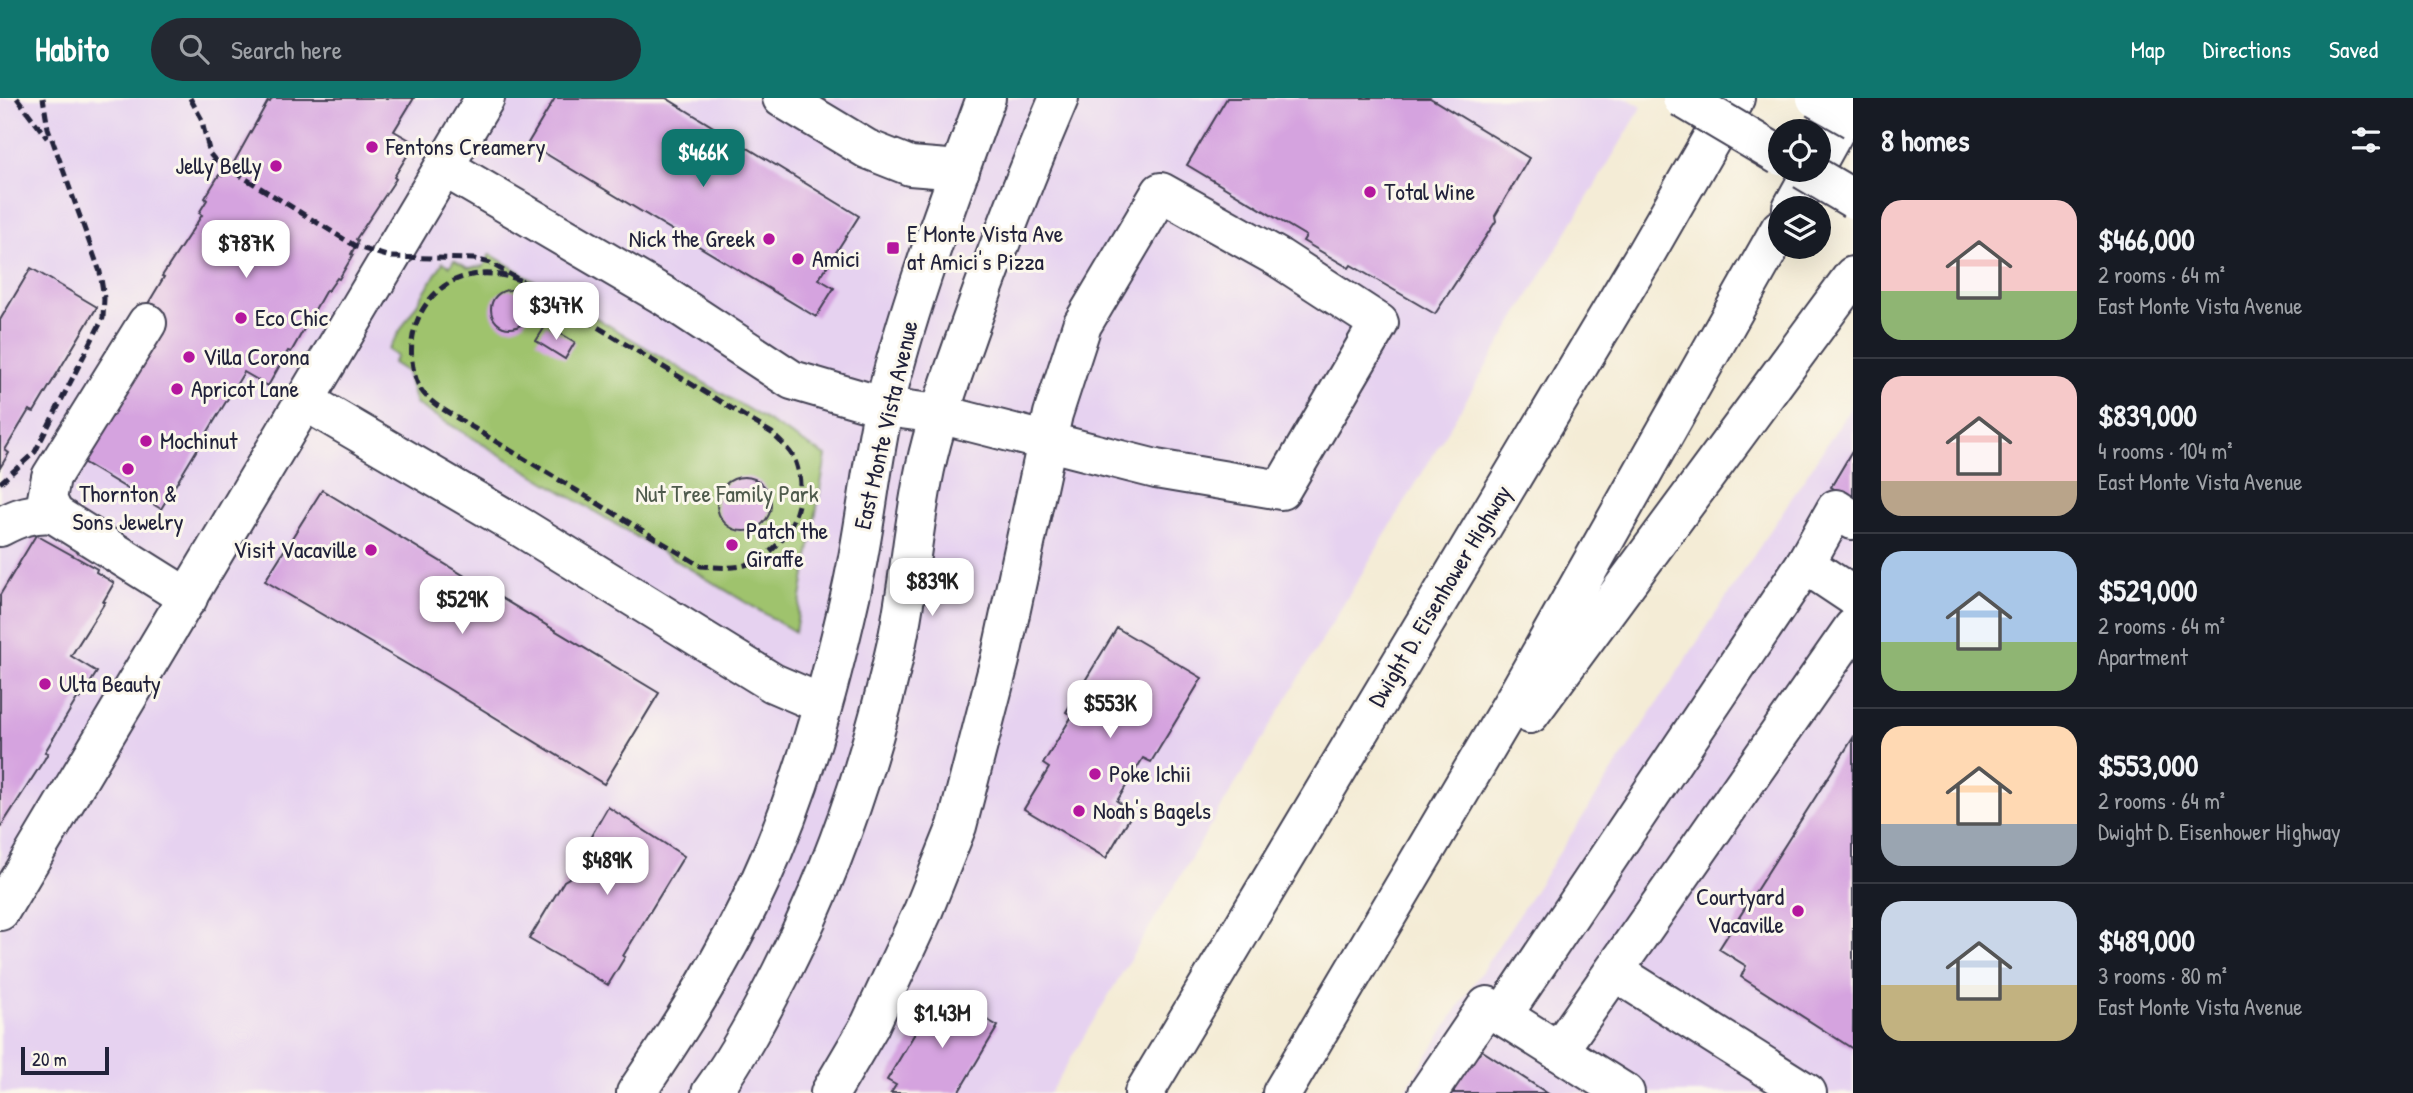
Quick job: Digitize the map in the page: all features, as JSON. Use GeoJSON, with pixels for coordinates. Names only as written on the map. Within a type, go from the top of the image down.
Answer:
{"type":"FeatureCollection","features":[{"type":"Feature","properties":{"kind":"main road"},"geometry":{"type":"LineString","coordinates":[[0,911],[485,98]]}},
{"type":"Feature","properties":{"kind":"main road"},"geometry":{"type":"LineString","coordinates":[[782,98],[867,149],[911,166],[960,170]]}},
{"type":"Feature","properties":{"kind":"main road","name":"East Monte Vista Avenue"},"geometry":{"type":"LineString","coordinates":[[636,1093],[686,1018],[722,956],[760,881],[801,779],[851,595],[885,407],[911,310],[986,98]]}},
{"type":"Feature","properties":{"kind":"main road","name":"East Monte Vista Avenue"},"geometry":{"type":"LineString","coordinates":[[711,1093],[766,1003],[807,922],[842,838],[870,752],[897,642],[925,470],[939,414],[1021,187],[1059,98]]}},
{"type":"Feature","properties":{"kind":"main road"},"geometry":{"type":"LineString","coordinates":[[1682,98],[1768,149]]}},
{"type":"Feature","properties":{"kind":"main road","name":"Dwight D. Eisenhower Highway"},"geometry":{"type":"LineString","coordinates":[[1144,1093],[1711,141],[1734,98]]}},
{"type":"Feature","properties":{"kind":"main road"},"geometry":{"type":"LineString","coordinates":[[1816,98],[1853,119]]}},
{"type":"Feature","properties":{"kind":"main road"},"geometry":{"type":"LineString","coordinates":[[1831,138],[1853,98]]}},
{"type":"Feature","properties":{"kind":"main road"},"geometry":{"type":"LineString","coordinates":[[444,167],[663,295],[792,380],[885,407],[939,414],[1048,441],[1156,469],[1281,490],[1379,323],[1279,258],[1161,192],[1082,325],[1053,414],[1048,441],[1000,660],[957,826],[923,911],[870,1025],[830,1093]]}},
{"type":"Feature","properties":{"kind":"main road"},"geometry":{"type":"LineString","coordinates":[[1824,182],[1853,199]]}},
{"type":"Feature","properties":{"kind":"main road"},"geometry":{"type":"LineString","coordinates":[[1282,1093],[1546,646],[1768,250]]}},
{"type":"Feature","properties":{"kind":"main road"},"geometry":{"type":"LineString","coordinates":[[1426,853],[1590,635],[1853,276]]}},
{"type":"Feature","properties":{"kind":"main road"},"geometry":{"type":"LineString","coordinates":[[54,514],[47,499],[51,477],[147,323]]}},
{"type":"Feature","properties":{"kind":"main road"},"geometry":{"type":"LineString","coordinates":[[305,401],[522,528],[773,683],[822,704]]}},
{"type":"Feature","properties":{"kind":"main road"},"geometry":{"type":"LineString","coordinates":[[1502,1016],[1805,564],[1836,509],[1853,520]]}},
{"type":"Feature","properties":{"kind":"main road"},"geometry":{"type":"LineString","coordinates":[[0,527],[15,519],[38,513],[54,514],[188,598]]}},
{"type":"Feature","properties":{"kind":"main road"},"geometry":{"type":"LineString","coordinates":[[1805,564],[1853,596]]}},
{"type":"Feature","properties":{"kind":"main road"},"geometry":{"type":"LineString","coordinates":[[1558,1051],[1853,628]]}},
{"type":"Feature","properties":{"kind":"main road"},"geometry":{"type":"LineString","coordinates":[[1614,971],[1807,1093]]}},
{"type":"Feature","properties":{"kind":"main road"},"geometry":{"type":"LineString","coordinates":[[1428,1093],[1487,1006],[1625,1093]]}},
{"type":"Feature","properties":{"kind":"shaded area"},"geometry":{"type":"Polygon","coordinates":[[[0,98],[1627,98],[1642,107],[1050,1093],[0,1093],[0,98]]]}},
{"type":"Feature","properties":{"kind":"shaded area"},"geometry":{"type":"Polygon","coordinates":[[[1853,404],[1853,1093],[1404,1093],[1461,1003],[1853,404]]]}},
{"type":"Feature","properties":{"kind":"green space","name":"Nut Tree Family Park"},"geometry":{"type":"Polygon","coordinates":[[[490,254],[826,456],[795,632],[416,404],[407,372],[393,363],[397,356],[388,350],[443,262],[450,266],[454,260],[468,268],[484,266],[490,254]]]}},
{"type":"Feature","properties":{"kind":"building"},"geometry":{"type":"Polygon","coordinates":[[[272,98],[414,98],[394,131],[415,143],[394,177],[396,179],[356,239],[358,241],[351,254],[353,255],[339,279],[326,290],[291,352],[288,351],[268,386],[244,372],[161,509],[78,459],[143,312],[164,277],[162,276],[202,215],[199,213],[207,200],[205,198],[219,175],[222,176],[230,162],[233,164],[272,98]]]}},
{"type":"Feature","properties":{"kind":"building"},"geometry":{"type":"Polygon","coordinates":[[[555,98],[666,98],[859,216],[819,279],[834,288],[816,317],[528,143],[555,98]]]}},
{"type":"Feature","properties":{"kind":"building","name":"Total Wine"},"geometry":{"type":"Polygon","coordinates":[[[1227,98],[1430,98],[1529,158],[1495,216],[1496,221],[1435,314],[1351,265],[1349,268],[1303,241],[1306,236],[1187,165],[1227,98]]]}},
{"type":"Feature","properties":{"kind":"building"},"geometry":{"type":"Polygon","coordinates":[[[31,268],[97,307],[34,412],[29,410],[5,450],[9,453],[0,468],[0,320],[31,268]]]}},
{"type":"Feature","properties":{"kind":"building"},"geometry":{"type":"Polygon","coordinates":[[[510,290],[524,295],[529,309],[524,323],[510,328],[496,323],[491,309],[496,295],[510,290]]]}},
{"type":"Feature","properties":{"kind":"building"},"geometry":{"type":"Polygon","coordinates":[[[546,325],[575,342],[565,359],[536,341],[546,325]]]}},
{"type":"Feature","properties":{"kind":"building"},"geometry":{"type":"Polygon","coordinates":[[[1853,450],[1853,500],[1831,487],[1853,450]]]}},
{"type":"Feature","properties":{"kind":"building"},"geometry":{"type":"Polygon","coordinates":[[[744,477],[763,485],[771,504],[763,523],[744,531],[725,523],[717,504],[725,485],[744,477]]]}},
{"type":"Feature","properties":{"kind":"building"},"geometry":{"type":"Polygon","coordinates":[[[322,490],[659,693],[604,784],[265,581],[322,490]]]}},
{"type":"Feature","properties":{"kind":"building"},"geometry":{"type":"Polygon","coordinates":[[[36,535],[97,569],[96,572],[114,583],[71,656],[97,672],[80,699],[78,697],[45,752],[48,753],[44,760],[0,828],[0,595],[36,535]]]}},
{"type":"Feature","properties":{"kind":"building"},"geometry":{"type":"Polygon","coordinates":[[[1117,628],[1202,678],[1151,762],[1143,758],[1117,801],[1133,812],[1106,858],[1024,809],[1049,768],[1043,764],[1072,716],[1066,712],[1117,628]]]}},
{"type":"Feature","properties":{"kind":"building","name":"Courtyard Vacaville"},"geometry":{"type":"Polygon","coordinates":[[[1853,738],[1853,1049],[1741,977],[1746,966],[1719,949],[1853,738]]]}},
{"type":"Feature","properties":{"kind":"building"},"geometry":{"type":"Polygon","coordinates":[[[608,807],[684,856],[608,985],[529,939],[590,844],[590,838],[608,807]]]}},
{"type":"Feature","properties":{"kind":"building"},"geometry":{"type":"Polygon","coordinates":[[[939,993],[998,1026],[958,1093],[891,1093],[896,1085],[887,1080],[939,993]]]}},
{"type":"Feature","properties":{"kind":"building"},"geometry":{"type":"Polygon","coordinates":[[[1475,1046],[1547,1093],[1445,1093],[1475,1046]]]}},
{"type":"Feature","properties":{"kind":"railway"},"geometry":{"type":"LineString","coordinates":[[17,98],[47,138]]}},
{"type":"Feature","properties":{"kind":"railway"},"geometry":{"type":"LineString","coordinates":[[0,483],[35,452],[103,318],[104,298],[100,272],[48,128],[43,98]]}},
{"type":"Feature","properties":{"kind":"railway"},"geometry":{"type":"LineString","coordinates":[[190,98],[201,118],[210,154],[215,160],[357,247],[390,257],[474,259],[490,263],[535,289],[772,433],[794,459],[800,478],[797,510],[783,538],[772,550],[745,565],[701,566],[439,407],[427,397],[418,384],[412,349],[414,332],[428,301],[440,289],[455,280],[472,275],[496,274],[514,278],[520,280]]}},
{"type":"Feature","properties":{"kind":"place","name":"Fentons Creamery"},"geometry":{"type":"Point","coordinates":[372,147]}},
{"type":"Feature","properties":{"kind":"place","name":"Jelly Belly"},"geometry":{"type":"Point","coordinates":[276,166]}},
{"type":"Feature","properties":{"kind":"place","name":"Total Wine"},"geometry":{"type":"Point","coordinates":[1370,192]}},
{"type":"Feature","properties":{"kind":"place","name":"Nick the Greek"},"geometry":{"type":"Point","coordinates":[769,239]}},
{"type":"Feature","properties":{"kind":"place","name":"E Monte Vista Ave at Amici's Pizza"},"geometry":{"type":"Point","coordinates":[893,248]}},
{"type":"Feature","properties":{"kind":"place","name":"Amici"},"geometry":{"type":"Point","coordinates":[798,259]}},
{"type":"Feature","properties":{"kind":"place","name":"Eco Chic"},"geometry":{"type":"Point","coordinates":[241,318]}},
{"type":"Feature","properties":{"kind":"place","name":"Villa Corona"},"geometry":{"type":"Point","coordinates":[189,357]}},
{"type":"Feature","properties":{"kind":"place","name":"Apricot Lane"},"geometry":{"type":"Point","coordinates":[177,389]}},
{"type":"Feature","properties":{"kind":"place","name":"Mochinut"},"geometry":{"type":"Point","coordinates":[146,441]}},
{"type":"Feature","properties":{"kind":"place","name":"Thornton & Sons Jewelry"},"geometry":{"type":"Point","coordinates":[128,469]}},
{"type":"Feature","properties":{"kind":"place","name":"Patch the Giraffe"},"geometry":{"type":"Point","coordinates":[732,545]}},
{"type":"Feature","properties":{"kind":"place","name":"Visit Vacaville"},"geometry":{"type":"Point","coordinates":[371,550]}},
{"type":"Feature","properties":{"kind":"place","name":"Ulta Beauty"},"geometry":{"type":"Point","coordinates":[45,684]}},
{"type":"Feature","properties":{"kind":"place","name":"Poke Ichii"},"geometry":{"type":"Point","coordinates":[1095,774]}},
{"type":"Feature","properties":{"kind":"place","name":"Noah's Bagels"},"geometry":{"type":"Point","coordinates":[1079,811]}},
{"type":"Feature","properties":{"kind":"place","name":"Courtyard Vacaville"},"geometry":{"type":"Point","coordinates":[1798,911]}}]}
